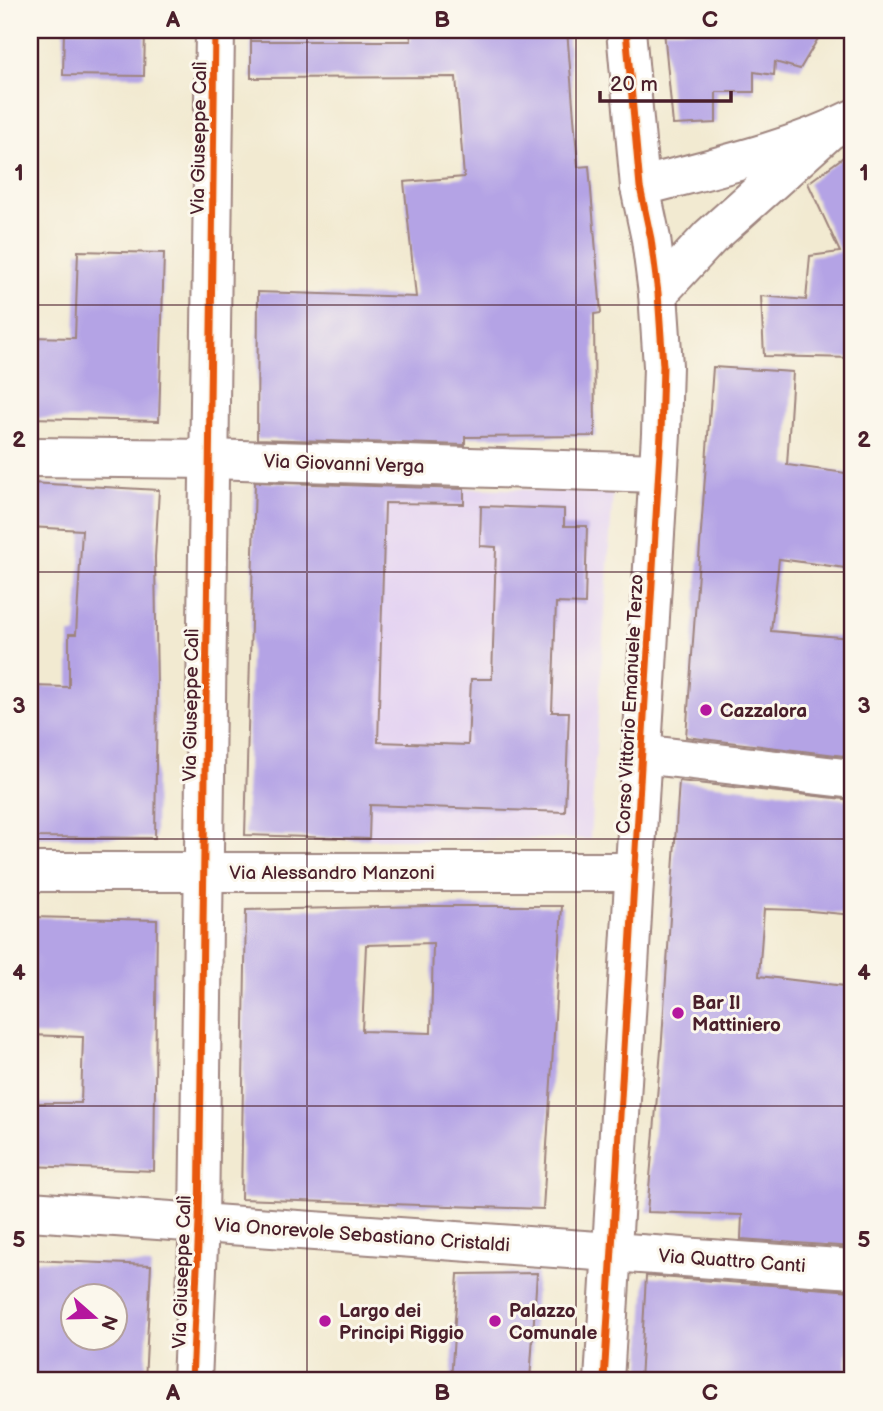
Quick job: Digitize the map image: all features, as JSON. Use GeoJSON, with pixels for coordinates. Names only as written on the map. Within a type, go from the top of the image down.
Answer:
{"type":"FeatureCollection","features":[{"type":"Feature","properties":{"kind":"street","name":"Via Giuseppe Calì"},"geometry":{"type":"LineString","coordinates":[[192,1381],[200,1223],[215,30]]}},
{"type":"Feature","properties":{"kind":"street","name":"Corso Vittorio Emanuele Terzo"},"geometry":{"type":"LineString","coordinates":[[604,1381],[663,366],[658,293],[651,239],[640,187],[626,30]]}},
{"type":"Feature","properties":{"kind":"street"},"geometry":{"type":"LineString","coordinates":[[640,187],[749,158],[840,126]]}},
{"type":"Feature","properties":{"kind":"street"},"geometry":{"type":"LineString","coordinates":[[658,293],[710,237],[840,126]]}},
{"type":"Feature","properties":{"kind":"street","name":"Via Giovanni Verga"},"geometry":{"type":"LineString","coordinates":[[30,457],[210,459],[658,473]]}},
{"type":"Feature","properties":{"kind":"street"},"geometry":{"type":"LineString","coordinates":[[641,754],[853,779]]}},
{"type":"Feature","properties":{"kind":"street","name":"Via Alessandro Manzoni"},"geometry":{"type":"LineString","coordinates":[[30,872],[634,872]]}},
{"type":"Feature","properties":{"kind":"street","name":"Via Onorevole Sebastiano Cristaldi"},"geometry":{"type":"LineString","coordinates":[[30,1211],[611,1251]]}},
{"type":"Feature","properties":{"kind":"street","name":"Via Quattro Canti"},"geometry":{"type":"LineString","coordinates":[[611,1251],[853,1269]]}},
{"type":"Feature","properties":{"kind":"shaded area"},"geometry":{"type":"Polygon","coordinates":[[[385,487],[613,491],[590,839],[369,839],[372,714],[385,487]]]}},
{"type":"Feature","properties":{"kind":"building"},"geometry":{"type":"Polygon","coordinates":[[[64,30],[145,30],[144,76],[63,75],[64,30]]]}},
{"type":"Feature","properties":{"kind":"building"},"geometry":{"type":"Polygon","coordinates":[[[410,30],[567,30],[578,167],[589,166],[601,313],[594,314],[595,436],[465,437],[465,445],[257,439],[258,292],[416,297],[404,182],[464,177],[456,77],[251,78],[251,41],[411,41],[410,30]]]}},
{"type":"Feature","properties":{"kind":"building"},"geometry":{"type":"Polygon","coordinates":[[[664,30],[823,30],[800,69],[775,62],[774,75],[754,72],[754,92],[716,92],[716,123],[673,125],[664,30]]]}},
{"type":"Feature","properties":{"kind":"building"},"geometry":{"type":"Polygon","coordinates":[[[853,150],[853,358],[764,356],[761,296],[806,300],[810,256],[840,252],[808,183],[853,150]]]}},
{"type":"Feature","properties":{"kind":"building"},"geometry":{"type":"Polygon","coordinates":[[[78,251],[164,253],[159,421],[30,418],[30,337],[75,338],[78,251]]]}},
{"type":"Feature","properties":{"kind":"building"},"geometry":{"type":"Polygon","coordinates":[[[713,367],[793,372],[787,465],[853,474],[853,569],[779,559],[771,631],[851,638],[847,686],[853,687],[853,757],[686,737],[713,367]]]}},
{"type":"Feature","properties":{"kind":"building"},"geometry":{"type":"Polygon","coordinates":[[[255,482],[464,489],[464,504],[385,503],[378,742],[468,745],[471,679],[492,679],[496,547],[480,546],[481,506],[564,509],[564,526],[587,526],[585,604],[556,603],[552,712],[569,712],[565,812],[370,805],[369,839],[245,835],[255,482]]]}},
{"type":"Feature","properties":{"kind":"building"},"geometry":{"type":"Polygon","coordinates":[[[30,483],[159,490],[155,557],[155,838],[30,837],[30,686],[69,687],[69,634],[76,634],[82,530],[30,527],[30,483]]]}},
{"type":"Feature","properties":{"kind":"building"},"geometry":{"type":"Polygon","coordinates":[[[679,781],[853,800],[853,915],[764,909],[759,976],[853,987],[853,1247],[741,1239],[742,1215],[647,1212],[662,1039],[679,781]]]}},
{"type":"Feature","properties":{"kind":"building"},"geometry":{"type":"Polygon","coordinates":[[[562,906],[543,1209],[241,1199],[246,910],[562,906]],[[433,943],[366,945],[362,1031],[431,1033],[433,943]]]}},
{"type":"Feature","properties":{"kind":"building"},"geometry":{"type":"Polygon","coordinates":[[[30,917],[157,920],[154,1171],[30,1166],[30,1103],[81,1103],[83,1037],[30,1035],[30,917]]]}},
{"type":"Feature","properties":{"kind":"building"},"geometry":{"type":"Polygon","coordinates":[[[30,1260],[151,1265],[145,1381],[30,1381],[30,1260]]]}},
{"type":"Feature","properties":{"kind":"building","name":"Palazzo Comunale"},"geometry":{"type":"Polygon","coordinates":[[[537,1273],[530,1381],[451,1381],[458,1274],[537,1273]]]}},
{"type":"Feature","properties":{"kind":"building"},"geometry":{"type":"Polygon","coordinates":[[[646,1276],[853,1291],[845,1381],[640,1381],[646,1276]]]}},
{"type":"Feature","properties":{"kind":"cycle path"},"geometry":{"type":"LineString","coordinates":[[192,1381],[199,1223],[215,30]]}},
{"type":"Feature","properties":{"kind":"cycle path"},"geometry":{"type":"LineString","coordinates":[[604,1381],[663,366],[658,293],[651,239],[640,187],[626,30]]}},
{"type":"Feature","properties":{"kind":"place","name":"Cazzalora"},"geometry":{"type":"Point","coordinates":[706,710]}},
{"type":"Feature","properties":{"kind":"place","name":"Bar Il Mattiniero"},"geometry":{"type":"Point","coordinates":[678,1013]}},
{"type":"Feature","properties":{"kind":"place","name":"Largo dei Principi Riggio"},"geometry":{"type":"Point","coordinates":[325,1321]}},
{"type":"Feature","properties":{"kind":"place","name":"Palazzo Comunale"},"geometry":{"type":"Point","coordinates":[495,1321]}}]}
